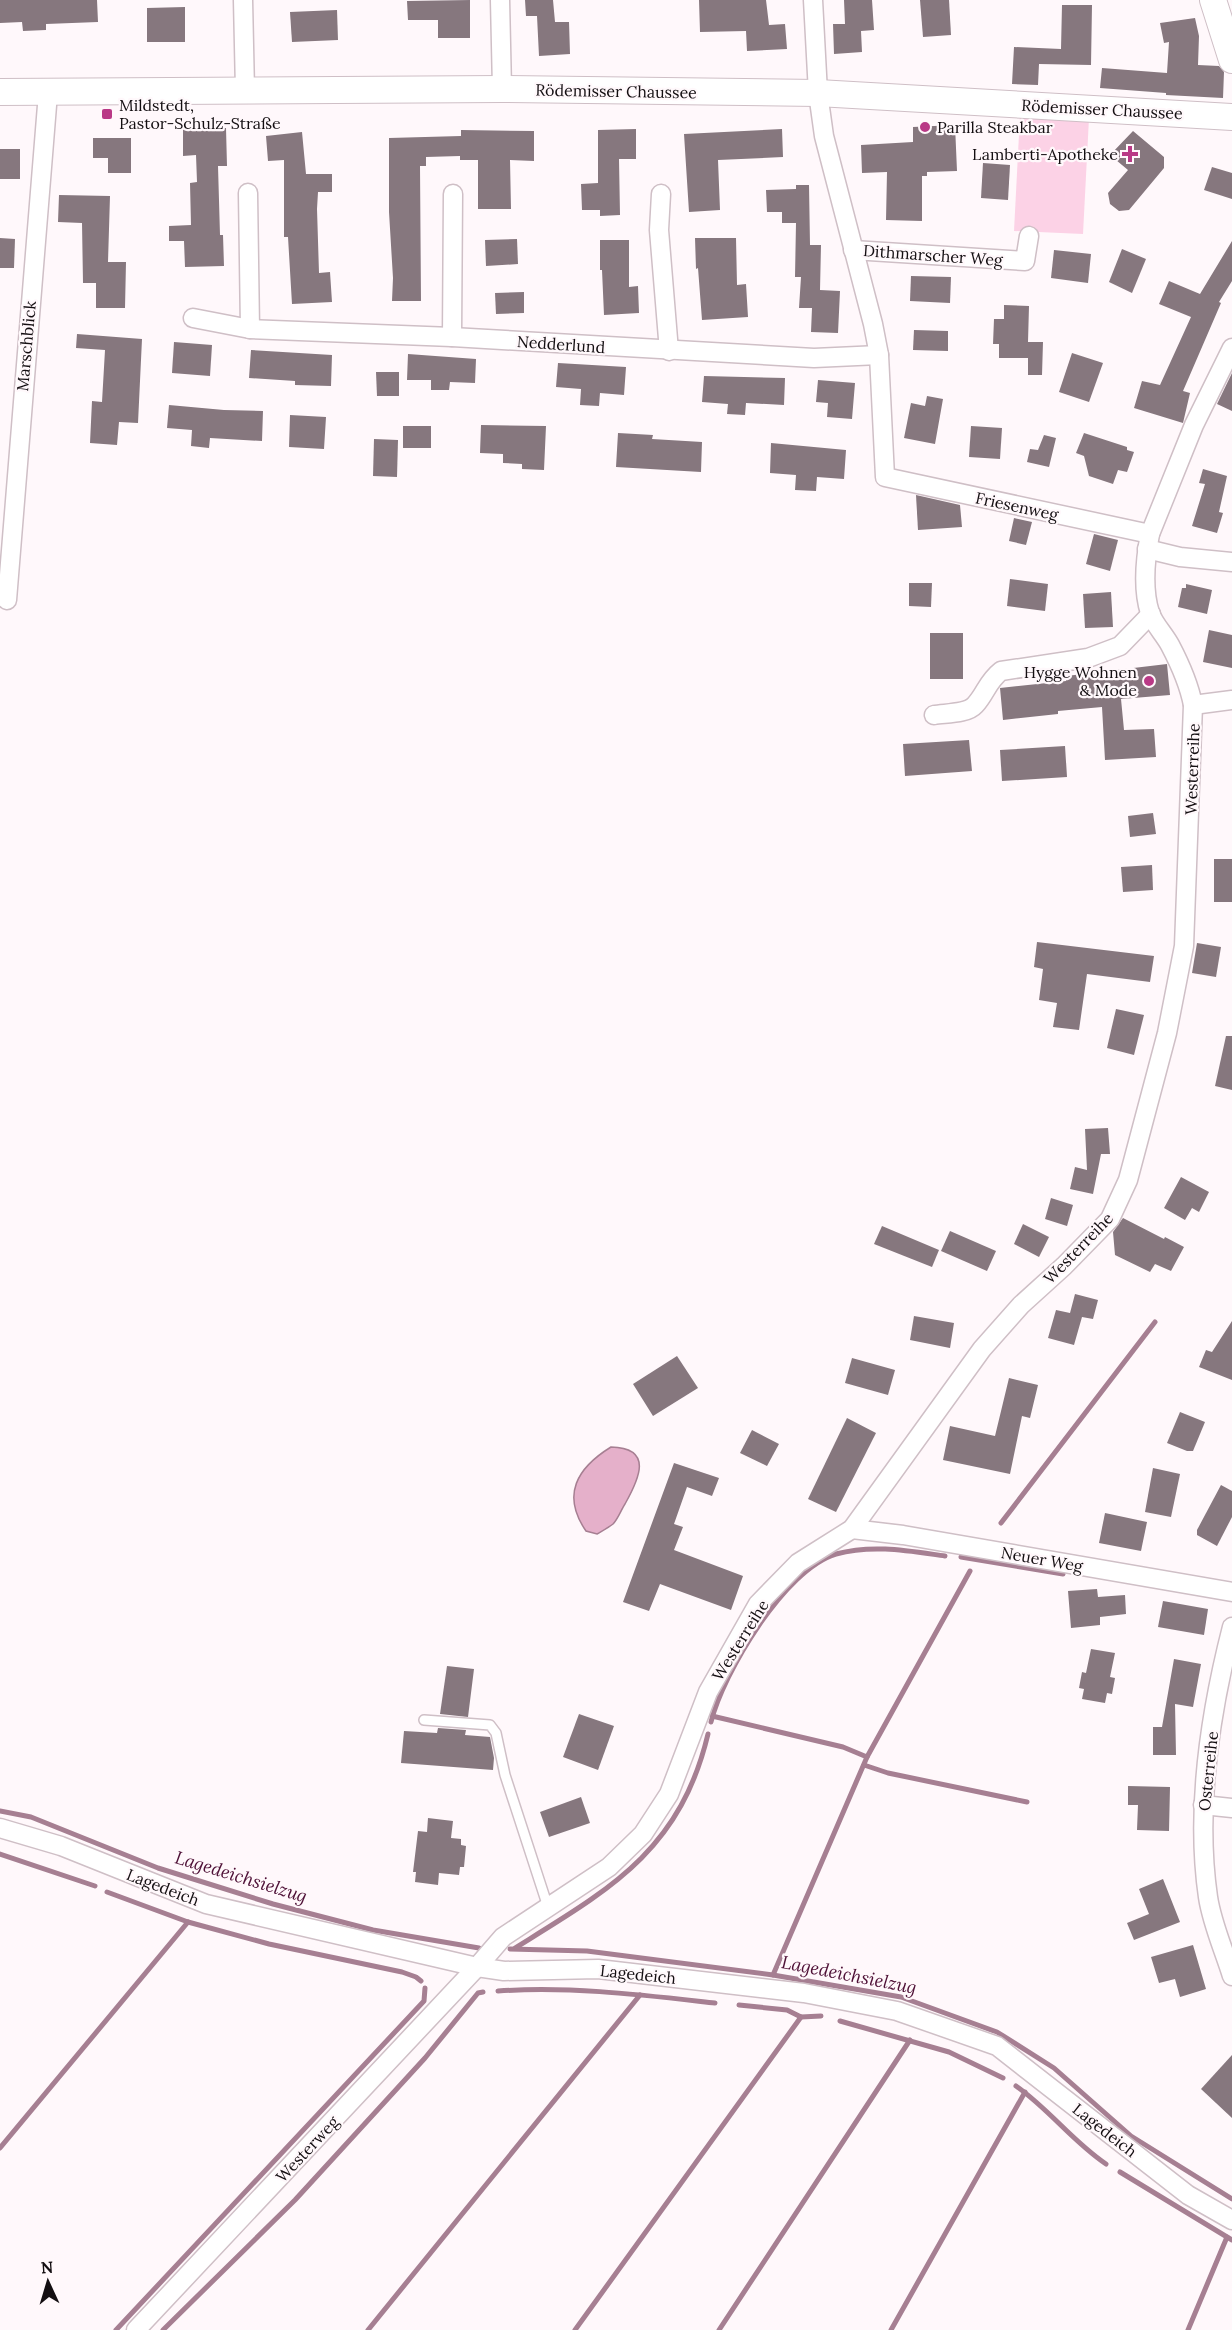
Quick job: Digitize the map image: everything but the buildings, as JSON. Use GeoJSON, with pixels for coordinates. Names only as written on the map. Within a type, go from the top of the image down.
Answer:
{"type":"FeatureCollection","features":[{"type":"Feature","properties":{"kind":"street"},"geometry":{"type":"LineString","coordinates":[[243,0],[245,91]]}},
{"type":"Feature","properties":{"kind":"street"},"geometry":{"type":"LineString","coordinates":[[500,0],[502,90]]}},
{"type":"Feature","properties":{"kind":"street","name":"Dithmarscher Weg"},"geometry":{"type":"LineString","coordinates":[[813,0],[818,93],[824,136],[879,355],[885,477]]}},
{"type":"Feature","properties":{"kind":"street"},"geometry":{"type":"LineString","coordinates":[[1213,0],[1232,60]]}},
{"type":"Feature","properties":{"kind":"street","name":"Rödemisser Chaussee"},"geometry":{"type":"LineString","coordinates":[[0,92],[502,90],[818,93],[1232,117]]}},
{"type":"Feature","properties":{"kind":"street","name":"Marschblick"},"geometry":{"type":"LineString","coordinates":[[7,600],[48,93]]}},
{"type":"Feature","properties":{"kind":"street"},"geometry":{"type":"LineString","coordinates":[[248,192],[250,329]]}},
{"type":"Feature","properties":{"kind":"street"},"geometry":{"type":"LineString","coordinates":[[452,337],[453,194]]}},
{"type":"Feature","properties":{"kind":"street"},"geometry":{"type":"LineString","coordinates":[[661,195],[659,230],[669,351]]}},
{"type":"Feature","properties":{"kind":"street","name":"Dithmarscher Weg"},"geometry":{"type":"LineString","coordinates":[[853,250],[1024,261],[1029,236]]}},
{"type":"Feature","properties":{"kind":"street","name":"Nedderlund"},"geometry":{"type":"LineString","coordinates":[[193,318],[250,329],[452,337],[814,358],[879,355]]}},
{"type":"Feature","properties":{"kind":"street","name":"Westerreihe"},"geometry":{"type":"LineString","coordinates":[[477,1967],[503,1937],[609,1867],[643,1834],[669,1794],[708,1692],[758,1604],[798,1563],[852,1529],[982,1349],[1021,1305],[1064,1266],[1110,1219],[1128,1180],[1167,1033],[1184,946],[1193,705],[1189,686],[1170,645],[1151,614],[1145,585],[1148,542],[1194,425],[1232,348]]}},
{"type":"Feature","properties":{"kind":"street","name":"Friesenweg"},"geometry":{"type":"LineString","coordinates":[[885,477],[1148,542],[1180,557],[1232,562]]}},
{"type":"Feature","properties":{"kind":"street"},"geometry":{"type":"LineString","coordinates":[[934,715],[966,710],[975,706],[990,679],[1001,671],[1088,658],[1120,646],[1151,614]]}},
{"type":"Feature","properties":{"kind":"street"},"geometry":{"type":"LineString","coordinates":[[1193,705],[1232,700]]}},
{"type":"Feature","properties":{"kind":"street","name":"Neuer Weg"},"geometry":{"type":"LineString","coordinates":[[852,1529],[903,1535],[1232,1592]]}},
{"type":"Feature","properties":{"kind":"street","name":"Osterreihe"},"geometry":{"type":"LineString","coordinates":[[1232,1627],[1212,1732],[1203,1805],[1204,1861],[1213,1917],[1232,1976]]}},
{"type":"Feature","properties":{"kind":"street"},"geometry":{"type":"LineString","coordinates":[[1203,1805],[1232,1808]]}},
{"type":"Feature","properties":{"kind":"street","name":"Lagedeich"},"geometry":{"type":"LineString","coordinates":[[0,1828],[61,1846],[206,1904],[477,1967],[504,1971],[597,1969],[804,1993],[897,2011],[997,2046],[1188,2194],[1232,2220]]}},
{"type":"Feature","properties":{"kind":"street","name":"Westerweg"},"geometry":{"type":"LineString","coordinates":[[136,2330],[477,1967]]}},
{"type":"Feature","properties":{"kind":"lane"},"geometry":{"type":"LineString","coordinates":[[424,1720],[490,1725],[496,1733],[505,1775],[548,1907]]}},
{"type":"Feature","properties":{"kind":"shaded area"},"geometry":{"type":"Polygon","coordinates":[[[1020,115],[1089,118],[1083,234],[1014,231],[1020,115]]]}},
{"type":"Feature","properties":{"kind":"shaded area"},"geometry":{"type":"Polygon","coordinates":[[[611,1447],[633,1453],[638,1459],[638,1475],[615,1522],[597,1534],[586,1531],[575,1506],[574,1494],[576,1483],[589,1464],[611,1447]]]}},
{"type":"Feature","properties":{"kind":"waterway"},"geometry":{"type":"LineString","coordinates":[[1001,1523],[1155,1322]]}},
{"type":"Feature","properties":{"kind":"waterway"},"geometry":{"type":"LineString","coordinates":[[711,1722],[728,1677],[759,1625],[777,1601],[816,1564],[836,1554],[864,1549],[891,1549],[945,1556]]}},
{"type":"Feature","properties":{"kind":"waterway"},"geometry":{"type":"LineString","coordinates":[[961,1557],[1063,1574]]}},
{"type":"Feature","properties":{"kind":"waterway"},"geometry":{"type":"LineString","coordinates":[[773,1975],[867,1757],[970,1571]]}},
{"type":"Feature","properties":{"kind":"waterway"},"geometry":{"type":"LineString","coordinates":[[712,1716],[843,1747],[867,1757]]}},
{"type":"Feature","properties":{"kind":"waterway"},"geometry":{"type":"LineString","coordinates":[[515,1948],[610,1885],[637,1863],[660,1838],[679,1808],[696,1774],[708,1734]]}},
{"type":"Feature","properties":{"kind":"waterway"},"geometry":{"type":"LineString","coordinates":[[864,1765],[888,1773],[1027,1802]]}},
{"type":"Feature","properties":{"kind":"waterway","name":"Lagedeichsielzug"},"geometry":{"type":"LineString","coordinates":[[0,1811],[31,1817],[158,1868],[273,1904],[373,1930],[479,1948]]}},
{"type":"Feature","properties":{"kind":"waterway"},"geometry":{"type":"LineString","coordinates":[[0,1854],[95,1886]]}},
{"type":"Feature","properties":{"kind":"waterway"},"geometry":{"type":"LineString","coordinates":[[107,1892],[188,1922],[269,1944],[402,1972],[421,1981]]}},
{"type":"Feature","properties":{"kind":"waterway"},"geometry":{"type":"LineString","coordinates":[[0,2148],[188,1922]]}},
{"type":"Feature","properties":{"kind":"waterway","name":"Lagedeichsielzug"},"geometry":{"type":"LineString","coordinates":[[510,1949],[587,1951],[773,1975],[901,1997],[997,2032],[1054,2068],[1131,2136],[1232,2199]]}},
{"type":"Feature","properties":{"kind":"waterway"},"geometry":{"type":"LineString","coordinates":[[116,2330],[424,2001],[425,1988]]}},
{"type":"Feature","properties":{"kind":"waterway"},"geometry":{"type":"LineString","coordinates":[[498,1991],[580,1990],[715,2003]]}},
{"type":"Feature","properties":{"kind":"waterway"},"geometry":{"type":"LineString","coordinates":[[163,2330],[295,2200],[425,2058],[478,1993],[483,1992]]}},
{"type":"Feature","properties":{"kind":"waterway"},"geometry":{"type":"LineString","coordinates":[[368,2330],[640,1995]]}},
{"type":"Feature","properties":{"kind":"waterway"},"geometry":{"type":"LineString","coordinates":[[739,2005],[787,2010],[801,2017],[821,2016]]}},
{"type":"Feature","properties":{"kind":"waterway"},"geometry":{"type":"LineString","coordinates":[[575,2330],[801,2017]]}},
{"type":"Feature","properties":{"kind":"waterway"},"geometry":{"type":"LineString","coordinates":[[840,2021],[949,2052],[1003,2078]]}},
{"type":"Feature","properties":{"kind":"waterway"},"geometry":{"type":"LineString","coordinates":[[719,2330],[910,2040]]}},
{"type":"Feature","properties":{"kind":"waterway"},"geometry":{"type":"LineString","coordinates":[[1016,2086],[1106,2164]]}},
{"type":"Feature","properties":{"kind":"waterway"},"geometry":{"type":"LineString","coordinates":[[891,2330],[1025,2092]]}},
{"type":"Feature","properties":{"kind":"waterway"},"geometry":{"type":"LineString","coordinates":[[1120,2172],[1232,2240]]}},
{"type":"Feature","properties":{"kind":"waterway"},"geometry":{"type":"LineString","coordinates":[[1188,2330],[1227,2237]]}},
{"type":"Feature","properties":{"kind":"place","name":"Mildstedt, Pastor-Schulz-Straße"},"geometry":{"type":"Point","coordinates":[107,114]}},
{"type":"Feature","properties":{"kind":"place","name":"Parilla Steakbar"},"geometry":{"type":"Point","coordinates":[925,127]}},
{"type":"Feature","properties":{"kind":"place","name":"Lamberti-Apotheke"},"geometry":{"type":"Point","coordinates":[1130,154]}},
{"type":"Feature","properties":{"kind":"place","name":"Hygge Wohnen & Mode"},"geometry":{"type":"Point","coordinates":[1149,681]}}]}
